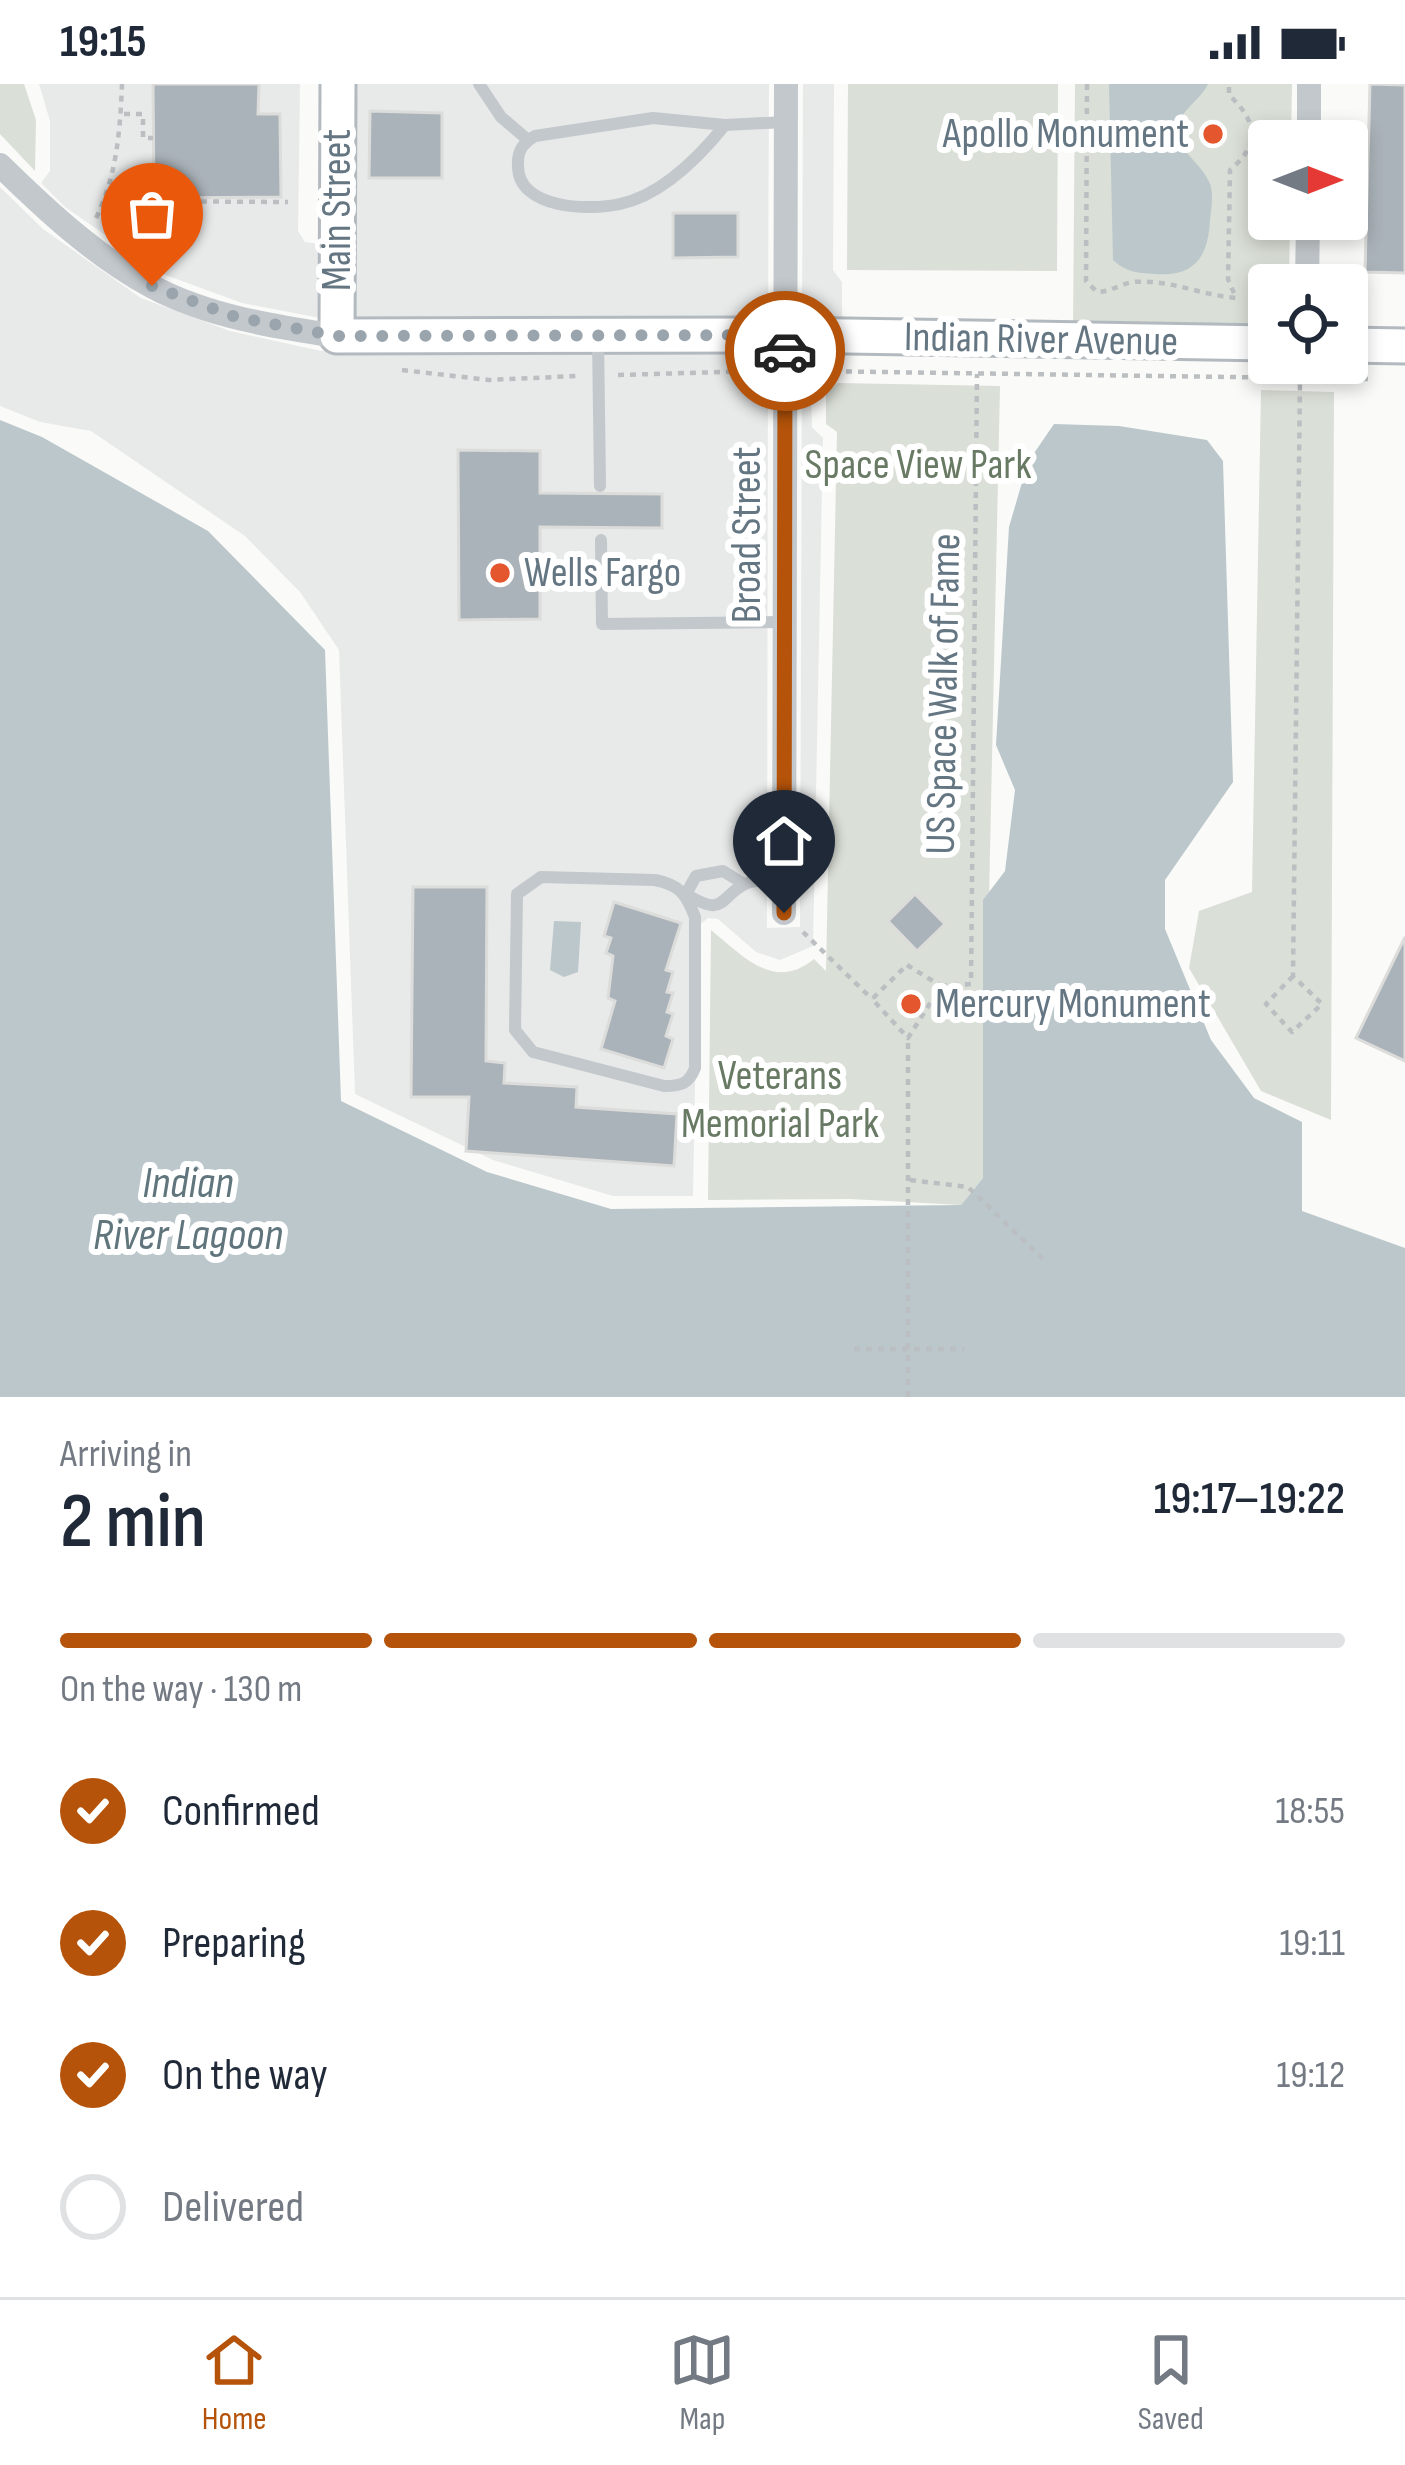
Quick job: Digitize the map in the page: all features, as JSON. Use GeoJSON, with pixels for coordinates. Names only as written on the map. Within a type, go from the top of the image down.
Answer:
{"type":"FeatureCollection","features":[{"type":"Feature","properties":{"kind":"street","name":"Main Street"},"geometry":{"type":"LineString","coordinates":[[337,336],[338,84]]}},
{"type":"Feature","properties":{"kind":"street","name":"Broad Street"},"geometry":{"type":"LineString","coordinates":[[784,913],[786,84]]}},
{"type":"Feature","properties":{"kind":"street"},"geometry":{"type":"LineString","coordinates":[[1309,84],[1309,120]]}},
{"type":"Feature","properties":{"kind":"street","name":"Indian River Avenue"},"geometry":{"type":"LineString","coordinates":[[0,165],[53,218],[152,286],[236,317],[337,336],[785,335],[1248,343]]}},
{"type":"Feature","properties":{"kind":"street"},"geometry":{"type":"LineString","coordinates":[[1368,345],[1405,346]]}},
{"type":"Feature","properties":{"kind":"lane"},"geometry":{"type":"LineString","coordinates":[[478,84],[501,117],[528,140]]}},
{"type":"Feature","properties":{"kind":"lane"},"geometry":{"type":"LineString","coordinates":[[528,140],[653,118],[725,124],[786,122]]}},
{"type":"Feature","properties":{"kind":"lane"},"geometry":{"type":"LineString","coordinates":[[528,140],[517,160],[526,191],[544,200],[582,206],[622,204],[698,158],[725,124]]}},
{"type":"Feature","properties":{"kind":"lane"},"geometry":{"type":"LineString","coordinates":[[598,335],[600,487]]}},
{"type":"Feature","properties":{"kind":"lane"},"geometry":{"type":"LineString","coordinates":[[601,540],[602,624],[786,622]]}},
{"type":"Feature","properties":{"kind":"lane"},"geometry":{"type":"LineString","coordinates":[[686,894],[696,876],[724,871],[744,884]]}},
{"type":"Feature","properties":{"kind":"lane"},"geometry":{"type":"LineString","coordinates":[[686,894],[695,917],[695,1068],[691,1079],[680,1086],[664,1086],[533,1052],[514,1030],[517,894],[541,878],[655,880],[674,883],[704,905],[728,902],[744,884],[784,878]]}},
{"type":"Feature","properties":{"kind":"path"},"geometry":{"type":"LineString","coordinates":[[86,240],[105,201],[120,140],[122,84]]}},
{"type":"Feature","properties":{"kind":"path"},"geometry":{"type":"LineString","coordinates":[[1087,84],[1085,281],[1097,292],[1129,282],[1190,285],[1208,296],[1236,298],[1228,279],[1230,170],[1248,154],[1254,129],[1245,110],[1229,95],[1229,84]]}},
{"type":"Feature","properties":{"kind":"path"},"geometry":{"type":"LineString","coordinates":[[121,114],[143,113],[143,138],[153,138]]}},
{"type":"Feature","properties":{"kind":"path"},"geometry":{"type":"LineString","coordinates":[[105,201],[288,202]]}},
{"type":"Feature","properties":{"kind":"path"},"geometry":{"type":"LineString","coordinates":[[386,367],[489,380],[785,370],[1248,378]]}},
{"type":"Feature","properties":{"kind":"path","name":"US Space Walk of Fame"},"geometry":{"type":"LineString","coordinates":[[940,986],[971,984],[977,374]]}},
{"type":"Feature","properties":{"kind":"path"},"geometry":{"type":"LineString","coordinates":[[1293,976],[1322,1004],[1292,1032],[1266,1004],[1293,976],[1300,384]]}},
{"type":"Feature","properties":{"kind":"path"},"geometry":{"type":"LineString","coordinates":[[784,913],[908,1038]]}},
{"type":"Feature","properties":{"kind":"path"},"geometry":{"type":"LineString","coordinates":[[872,999],[907,965],[940,986],[908,1038],[908,1397]]}},
{"type":"Feature","properties":{"kind":"path"},"geometry":{"type":"LineString","coordinates":[[910,1180],[968,1186],[1043,1259]]}},
{"type":"Feature","properties":{"kind":"path"},"geometry":{"type":"LineString","coordinates":[[854,1349],[964,1349]]}},
{"type":"Feature","properties":{"kind":"shaded area"},"geometry":{"type":"Polygon","coordinates":[[[39,84],[300,84],[298,231],[305,242],[320,244],[320,318],[242,303],[160,273],[65,207],[41,183],[50,171],[50,121],[39,84]]]}},
{"type":"Feature","properties":{"kind":"shaded area"},"geometry":{"type":"Polygon","coordinates":[[[355,84],[769,84],[768,321],[354,321],[355,84]]]}},
{"type":"Feature","properties":{"kind":"shaded area"},"geometry":{"type":"Polygon","coordinates":[[[803,84],[834,84],[833,270],[842,282],[842,322],[802,321],[803,84]]]}},
{"type":"Feature","properties":{"kind":"shaded area"},"geometry":{"type":"Polygon","coordinates":[[[0,187],[43,229],[141,298],[230,331],[321,351],[768,350],[767,928],[800,927],[802,351],[842,352],[842,371],[826,375],[811,395],[812,427],[823,438],[813,946],[780,960],[756,952],[718,919],[708,918],[698,926],[693,1196],[613,1196],[493,1160],[355,1094],[339,650],[300,592],[245,536],[91,431],[40,422],[0,406],[0,187]]]}},
{"type":"Feature","properties":{"kind":"green space"},"geometry":{"type":"Polygon","coordinates":[[[0,84],[24,84],[36,120],[35,171],[0,134],[0,84]]]}},
{"type":"Feature","properties":{"kind":"green space"},"geometry":{"type":"Polygon","coordinates":[[[848,84],[1058,84],[1057,271],[847,270],[848,84]]]}},
{"type":"Feature","properties":{"kind":"green space","name":"Space View Park"},"geometry":{"type":"Polygon","coordinates":[[[1075,84],[1292,84],[1291,120],[1248,120],[1248,240],[1290,240],[1289,264],[1248,264],[1248,331],[1073,330],[1075,84]]]}},
{"type":"Feature","properties":{"kind":"green space","name":"Space View Park"},"geometry":{"type":"Polygon","coordinates":[[[837,383],[1000,386],[983,1178],[961,1205],[851,1199],[708,1200],[711,930],[760,967],[786,972],[814,959],[826,971],[837,432],[826,424],[826,395],[837,383]]]}},
{"type":"Feature","properties":{"kind":"green space"},"geometry":{"type":"Polygon","coordinates":[[[1261,390],[1334,392],[1331,1120],[1261,1091],[1189,968],[1199,911],[1252,892],[1261,390]]]}},
{"type":"Feature","properties":{"kind":"water"},"geometry":{"type":"Polygon","coordinates":[[[1109,84],[1208,84],[1182,116],[1178,129],[1181,144],[1207,177],[1212,197],[1202,255],[1180,272],[1137,272],[1113,260],[1109,84]]]}},
{"type":"Feature","properties":{"kind":"water","name":"Indian River Lagoon"},"geometry":{"type":"Polygon","coordinates":[[[0,420],[42,437],[208,531],[325,650],[341,1101],[487,1172],[611,1209],[961,1205],[983,1178],[983,900],[1005,871],[1015,790],[996,745],[1009,527],[1028,462],[1054,424],[1119,426],[1207,440],[1223,461],[1233,782],[1165,880],[1165,929],[1211,1040],[1254,1098],[1302,1122],[1302,1211],[1405,1248],[1405,1397],[0,1397],[0,420]]]}},
{"type":"Feature","properties":{"kind":"water"},"geometry":{"type":"Polygon","coordinates":[[[554,921],[581,922],[578,972],[564,977],[550,970],[554,921]]]}},
{"type":"Feature","properties":{"kind":"building"},"geometry":{"type":"Polygon","coordinates":[[[153,84],[259,84],[258,114],[280,114],[281,197],[154,198],[153,84]]]}},
{"type":"Feature","properties":{"kind":"building"},"geometry":{"type":"Polygon","coordinates":[[[1370,84],[1405,85],[1405,273],[1368,272],[1365,264],[1370,84]]]}},
{"type":"Feature","properties":{"kind":"building"},"geometry":{"type":"Polygon","coordinates":[[[370,111],[442,113],[442,178],[369,178],[370,111]]]}},
{"type":"Feature","properties":{"kind":"building"},"geometry":{"type":"Polygon","coordinates":[[[673,213],[738,213],[738,257],[673,258],[673,213]]]}},
{"type":"Feature","properties":{"kind":"building","name":"Wells Fargo"},"geometry":{"type":"Polygon","coordinates":[[[458,450],[540,451],[540,493],[662,494],[662,528],[540,527],[540,619],[459,620],[458,450]]]}},
{"type":"Feature","properties":{"kind":"building"},"geometry":{"type":"Polygon","coordinates":[[[413,887],[487,887],[486,1061],[505,1063],[504,1083],[577,1087],[576,1107],[677,1114],[674,1166],[466,1151],[469,1097],[411,1097],[413,887]]]}},
{"type":"Feature","properties":{"kind":"building"},"geometry":{"type":"Polygon","coordinates":[[[915,894],[945,924],[917,951],[888,921],[915,894]]]}},
{"type":"Feature","properties":{"kind":"building"},"geometry":{"type":"Polygon","coordinates":[[[614,902],[681,923],[666,970],[673,972],[667,1012],[673,1014],[666,1036],[673,1039],[664,1068],[601,1049],[615,1001],[608,998],[613,956],[606,953],[611,938],[604,936],[614,902]]]}},
{"type":"Feature","properties":{"kind":"building"},"geometry":{"type":"Polygon","coordinates":[[[1405,937],[1405,1061],[1356,1038],[1405,937]]]}},
{"type":"Feature","properties":{"kind":"way so far"},"geometry":{"type":"LineString","coordinates":[[152,286],[236,317],[337,336],[785,335],[785,351]]}},
{"type":"Feature","properties":{"kind":"place","name":"Apollo Monument"},"geometry":{"type":"Point","coordinates":[1213,134]}},
{"type":"Feature","properties":{"kind":"place","name":"Wells Fargo"},"geometry":{"type":"Point","coordinates":[500,573]}},
{"type":"Feature","properties":{"kind":"place","name":"Mercury Monument"},"geometry":{"type":"Point","coordinates":[911,1004]}},
{"type":"Feature","properties":{"kind":"route"},"geometry":{"type":"LineString","coordinates":[[784,913],[785,351]]}},
{"type":"Feature","properties":{"kind":"park label","name":"Veterans Memorial Park"},"geometry":{"type":"Point","coordinates":[780,1100]}}]}
